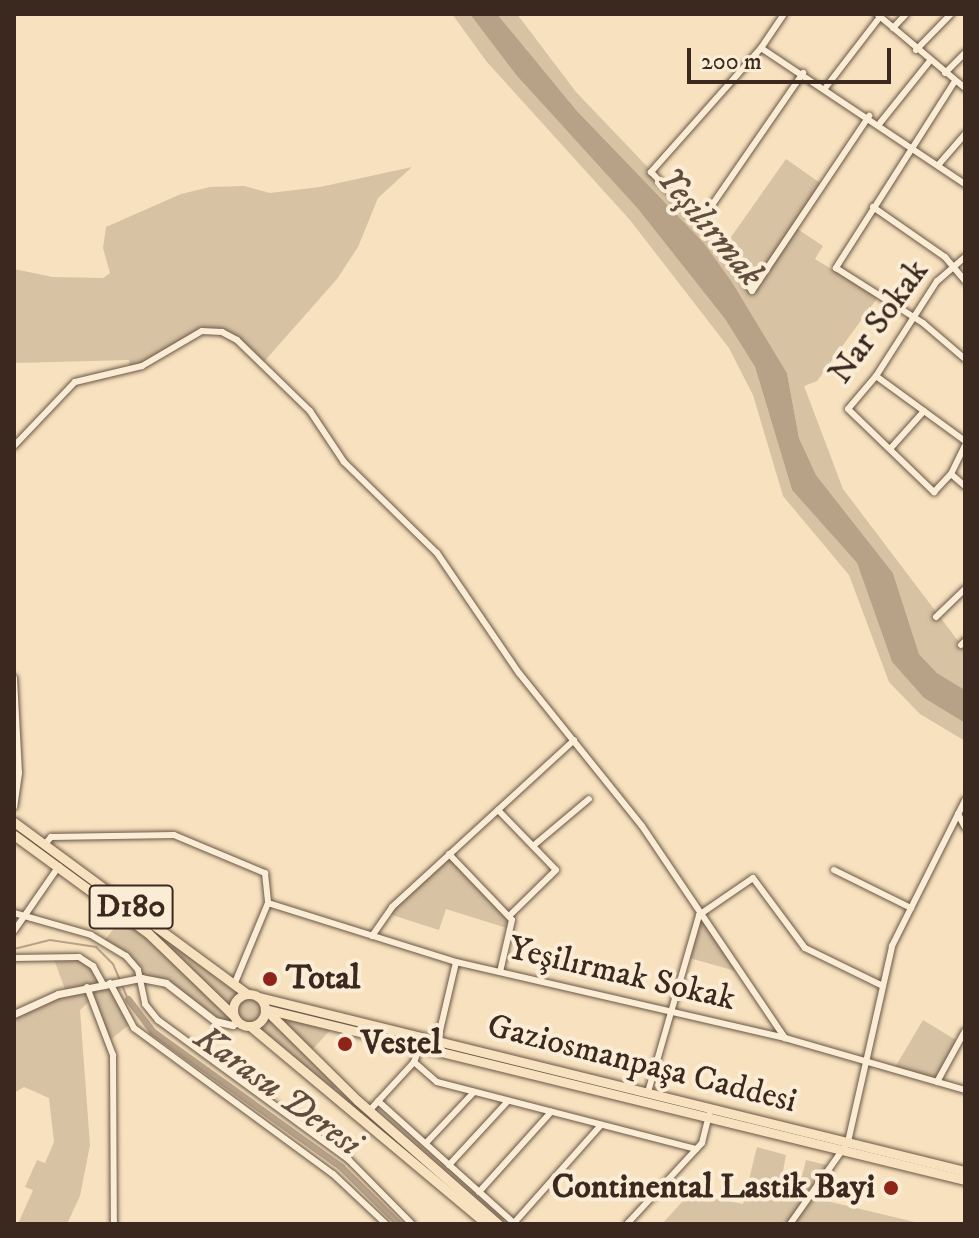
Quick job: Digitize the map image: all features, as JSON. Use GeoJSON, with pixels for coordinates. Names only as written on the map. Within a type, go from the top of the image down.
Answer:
{"type":"FeatureCollection","features":[{"type":"Feature","properties":{"kind":"main road","name":"Gaziosmanpaşa Caddesi"},"geometry":{"type":"LineString","coordinates":[[14,822],[247,994],[648,1092],[710,1113]]}},
{"type":"Feature","properties":{"kind":"main road","name":"D180"},"geometry":{"type":"LineString","coordinates":[[14,835],[148,933],[235,1018]]}},
{"type":"Feature","properties":{"kind":"main road"},"geometry":{"type":"LineString","coordinates":[[247,994],[236,999],[235,1018],[250,1026],[487,1224]]}},
{"type":"Feature","properties":{"kind":"main road"},"geometry":{"type":"LineString","coordinates":[[259,997],[265,1009],[369,1111],[498,1224]]}},
{"type":"Feature","properties":{"kind":"main road","name":"Gaziosmanpaşa Caddesi"},"geometry":{"type":"LineString","coordinates":[[265,1009],[845,1146],[965,1171]]}},
{"type":"Feature","properties":{"kind":"main road"},"geometry":{"type":"LineString","coordinates":[[250,1026],[261,1021],[265,1009]]}},
{"type":"Feature","properties":{"kind":"main road","name":"Gaziosmanpaşa Caddesi"},"geometry":{"type":"LineString","coordinates":[[845,1146],[965,1180]]}},
{"type":"Feature","properties":{"kind":"street"},"geometry":{"type":"LineString","coordinates":[[784,14],[761,48],[651,172],[701,221],[752,291],[869,116]]}},
{"type":"Feature","properties":{"kind":"street"},"geometry":{"type":"LineString","coordinates":[[893,28],[906,14]]}},
{"type":"Feature","properties":{"kind":"street"},"geometry":{"type":"LineString","coordinates":[[916,50],[951,14]]}},
{"type":"Feature","properties":{"kind":"street"},"geometry":{"type":"LineString","coordinates":[[826,87],[878,15],[929,62],[965,88]]}},
{"type":"Feature","properties":{"kind":"street"},"geometry":{"type":"LineString","coordinates":[[761,48],[826,87],[940,163],[965,184]]}},
{"type":"Feature","properties":{"kind":"street"},"geometry":{"type":"LineString","coordinates":[[945,73],[965,53]]}},
{"type":"Feature","properties":{"kind":"street"},"geometry":{"type":"LineString","coordinates":[[880,123],[929,62]]}},
{"type":"Feature","properties":{"kind":"street"},"geometry":{"type":"LineString","coordinates":[[701,221],[803,73]]}},
{"type":"Feature","properties":{"kind":"street"},"geometry":{"type":"LineString","coordinates":[[955,81],[837,264],[839,275],[914,318],[965,359]]}},
{"type":"Feature","properties":{"kind":"street"},"geometry":{"type":"LineString","coordinates":[[940,163],[965,134]]}},
{"type":"Feature","properties":{"kind":"street"},"geometry":{"type":"LineString","coordinates":[[958,176],[965,169]]}},
{"type":"Feature","properties":{"kind":"street"},"geometry":{"type":"LineString","coordinates":[[873,207],[952,265],[965,281]]}},
{"type":"Feature","properties":{"kind":"street"},"geometry":{"type":"LineString","coordinates":[[952,265],[965,257]]}},
{"type":"Feature","properties":{"kind":"street","name":"Nar Sokak"},"geometry":{"type":"LineString","coordinates":[[890,449],[848,409],[876,376],[952,265]]}},
{"type":"Feature","properties":{"kind":"street"},"geometry":{"type":"LineString","coordinates":[[14,446],[75,382],[142,366],[202,331],[229,335],[310,411],[344,462],[437,553],[511,662],[642,826],[699,915],[785,1038]]}},
{"type":"Feature","properties":{"kind":"street"},"geometry":{"type":"LineString","coordinates":[[876,376],[924,411],[965,443],[951,474],[934,492],[890,449],[924,411]]}},
{"type":"Feature","properties":{"kind":"street"},"geometry":{"type":"LineString","coordinates":[[951,474],[965,486]]}},
{"type":"Feature","properties":{"kind":"street"},"geometry":{"type":"LineString","coordinates":[[936,617],[965,589]]}},
{"type":"Feature","properties":{"kind":"street"},"geometry":{"type":"LineString","coordinates":[[14,678],[19,760],[14,807]]}},
{"type":"Feature","properties":{"kind":"street"},"geometry":{"type":"LineString","coordinates":[[372,936],[392,907],[574,740]]}},
{"type":"Feature","properties":{"kind":"street"},"geometry":{"type":"LineString","coordinates":[[533,846],[589,799]]}},
{"type":"Feature","properties":{"kind":"street"},"geometry":{"type":"LineString","coordinates":[[790,1224],[845,1146],[881,985],[911,908],[965,800]]}},
{"type":"Feature","properties":{"kind":"street"},"geometry":{"type":"LineString","coordinates":[[498,810],[556,870],[510,915]]}},
{"type":"Feature","properties":{"kind":"street"},"geometry":{"type":"LineString","coordinates":[[958,814],[965,827]]}},
{"type":"Feature","properties":{"kind":"street"},"geometry":{"type":"LineString","coordinates":[[46,843],[51,837],[174,835],[265,873],[268,903],[234,985]]}},
{"type":"Feature","properties":{"kind":"street"},"geometry":{"type":"LineString","coordinates":[[449,854],[510,915],[513,930],[500,972]]}},
{"type":"Feature","properties":{"kind":"street"},"geometry":{"type":"LineString","coordinates":[[14,931],[59,866]]}},
{"type":"Feature","properties":{"kind":"street"},"geometry":{"type":"LineString","coordinates":[[834,870],[911,908]]}},
{"type":"Feature","properties":{"kind":"street"},"geometry":{"type":"LineString","coordinates":[[648,1092],[699,915],[753,878],[805,948],[881,985]]}},
{"type":"Feature","properties":{"kind":"street","name":"Yeşilırmak Sokak"},"geometry":{"type":"LineString","coordinates":[[268,903],[456,962],[669,1014],[785,1038],[965,1090]]}},
{"type":"Feature","properties":{"kind":"street"},"geometry":{"type":"LineString","coordinates":[[14,913],[103,942],[126,956],[141,978],[145,1004],[158,1020],[349,1160],[412,1224]]}},
{"type":"Feature","properties":{"kind":"street"},"geometry":{"type":"LineString","coordinates":[[14,958],[79,957],[93,966],[109,983],[134,1028],[333,1174],[386,1224]]}},
{"type":"Feature","properties":{"kind":"street"},"geometry":{"type":"LineString","coordinates":[[438,1039],[456,962]]}},
{"type":"Feature","properties":{"kind":"street"},"geometry":{"type":"LineString","coordinates":[[14,1014],[87,987],[141,978],[166,983],[215,1021],[233,1025],[235,1018]]}},
{"type":"Feature","properties":{"kind":"street"},"geometry":{"type":"LineString","coordinates":[[87,987],[113,1055],[114,1224]]}},
{"type":"Feature","properties":{"kind":"street"},"geometry":{"type":"LineString","coordinates":[[937,1082],[965,1031]]}},
{"type":"Feature","properties":{"kind":"street"},"geometry":{"type":"LineString","coordinates":[[369,1111],[414,1062],[420,1046]]}},
{"type":"Feature","properties":{"kind":"street"},"geometry":{"type":"LineString","coordinates":[[414,1062],[437,1082],[696,1149]]}},
{"type":"Feature","properties":{"kind":"street"},"geometry":{"type":"LineString","coordinates":[[426,1143],[474,1092]]}},
{"type":"Feature","properties":{"kind":"street"},"geometry":{"type":"LineString","coordinates":[[378,1101],[514,1224],[601,1125]]}},
{"type":"Feature","properties":{"kind":"street"},"geometry":{"type":"LineString","coordinates":[[449,1165],[508,1101]]}},
{"type":"Feature","properties":{"kind":"street"},"geometry":{"type":"LineString","coordinates":[[479,1192],[551,1112]]}},
{"type":"Feature","properties":{"kind":"street"},"geometry":{"type":"LineString","coordinates":[[627,1224],[696,1149],[710,1113]]}},
{"type":"Feature","properties":{"kind":"shaded area"},"geometry":{"type":"Polygon","coordinates":[[[452,14],[471,14],[517,76],[638,209],[725,319],[755,367],[792,490],[857,563],[892,662],[924,698],[965,723],[965,741],[920,714],[889,682],[849,575],[783,496],[753,395],[729,348],[630,220],[487,62],[452,14]]]}},
{"type":"Feature","properties":{"kind":"shaded area"},"geometry":{"type":"Polygon","coordinates":[[[470,14],[497,14],[577,111],[704,243],[732,282],[787,373],[799,438],[816,475],[893,573],[919,654],[937,673],[965,690],[965,723],[924,698],[892,662],[857,563],[792,490],[755,367],[725,319],[638,209],[517,76],[470,14]]]}},
{"type":"Feature","properties":{"kind":"shaded area"},"geometry":{"type":"Polygon","coordinates":[[[497,14],[517,14],[576,92],[724,247],[786,159],[823,185],[796,228],[823,246],[815,259],[878,297],[817,381],[804,386],[843,489],[965,650],[965,690],[937,673],[919,654],[893,573],[816,475],[799,438],[787,373],[732,282],[704,243],[577,111],[497,14]]]}},
{"type":"Feature","properties":{"kind":"shaded area"},"geometry":{"type":"Polygon","coordinates":[[[412,167],[378,198],[358,247],[337,279],[261,365],[237,340],[209,330],[130,370],[129,360],[14,363],[14,269],[53,277],[103,278],[110,273],[103,248],[106,227],[181,194],[210,187],[244,186],[270,193],[320,187],[412,167]]]}},
{"type":"Feature","properties":{"kind":"shaded area"},"geometry":{"type":"Polygon","coordinates":[[[449,854],[508,912],[513,930],[446,909],[439,930],[386,913],[449,854]]]}},
{"type":"Feature","properties":{"kind":"shaded area"},"geometry":{"type":"Polygon","coordinates":[[[125,915],[169,950],[177,942],[259,997],[266,1009],[335,1025],[310,1052],[340,1083],[332,1091],[250,1026],[215,1021],[166,983],[141,978],[132,963],[103,942],[125,915]]]}},
{"type":"Feature","properties":{"kind":"shaded area"},"geometry":{"type":"Polygon","coordinates":[[[699,915],[739,972],[686,957],[699,915]]]}},
{"type":"Feature","properties":{"kind":"shaded area"},"geometry":{"type":"Polygon","coordinates":[[[52,954],[87,960],[103,984],[110,983],[130,1024],[110,1040],[93,998],[80,1010],[90,1145],[80,1196],[67,1224],[18,1224],[33,1190],[25,1187],[37,1160],[45,1163],[54,1142],[49,1098],[24,1087],[14,1093],[14,1014],[66,992],[52,954]]]}},
{"type":"Feature","properties":{"kind":"shaded area"},"geometry":{"type":"Polygon","coordinates":[[[923,1020],[959,1042],[937,1082],[894,1069],[923,1020]]]}},
{"type":"Feature","properties":{"kind":"shaded area"},"geometry":{"type":"Polygon","coordinates":[[[757,1147],[786,1155],[783,1171],[802,1176],[806,1160],[831,1166],[810,1197],[923,1224],[662,1224],[701,1181],[725,1200],[743,1204],[757,1147]]]}},
{"type":"Feature","properties":{"kind":"waterway"},"geometry":{"type":"LineString","coordinates":[[14,949],[50,940],[96,947],[113,964],[128,999]]}},
{"type":"Feature","properties":{"kind":"waterway","name":"Karasu Deresi"},"geometry":{"type":"LineString","coordinates":[[128,999],[152,1031],[341,1167],[399,1224]]}},
{"type":"Feature","properties":{"kind":"place","name":"Total"},"geometry":{"type":"Point","coordinates":[270,979]}},
{"type":"Feature","properties":{"kind":"place","name":"Vestel"},"geometry":{"type":"Point","coordinates":[345,1044]}},
{"type":"Feature","properties":{"kind":"place","name":"Continental Lastik Bayi"},"geometry":{"type":"Point","coordinates":[891,1188]}},
{"type":"Feature","properties":{"kind":"water label","name":"Yeşilırmak"},"geometry":{"type":"Point","coordinates":[710,227]}}]}
